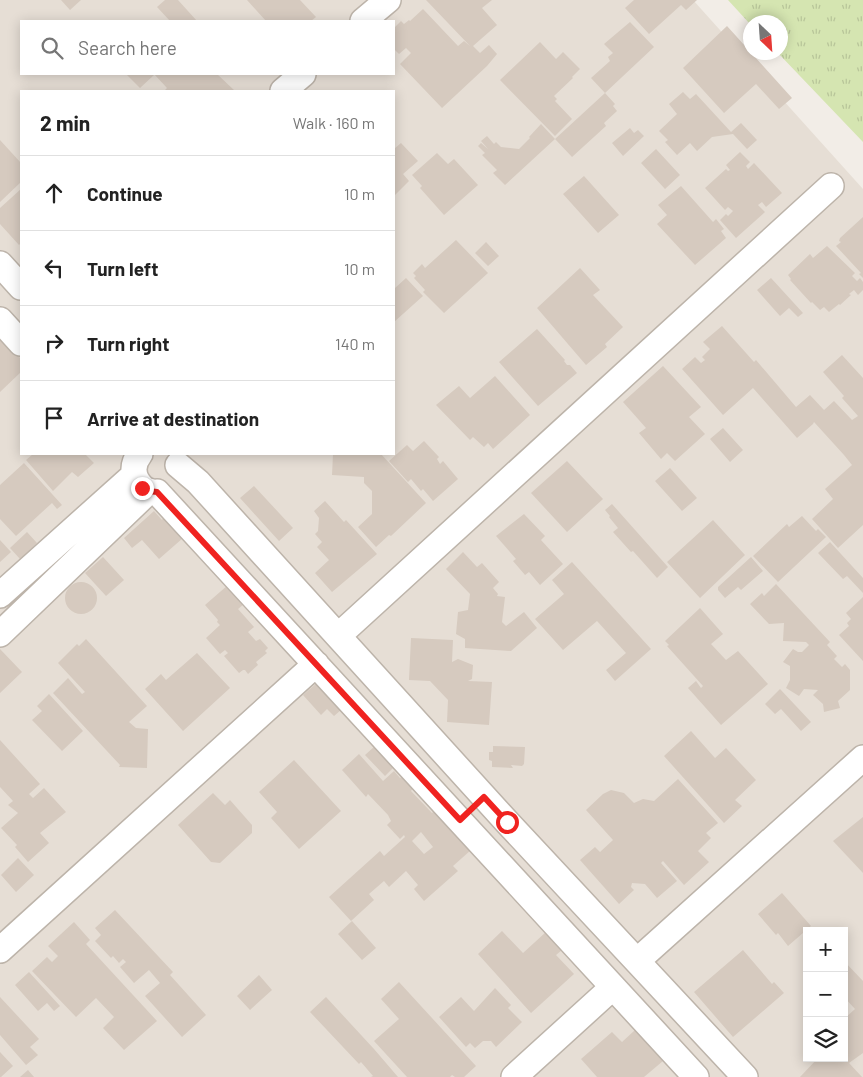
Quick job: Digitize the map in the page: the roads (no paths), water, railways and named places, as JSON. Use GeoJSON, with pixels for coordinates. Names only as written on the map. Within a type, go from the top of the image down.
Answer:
{"type":"FeatureCollection","features":[{"type":"Feature","properties":{"kind":"street"},"geometry":{"type":"LineString","coordinates":[[364,20],[388,0]]}},
{"type":"Feature","properties":{"kind":"street"},"geometry":{"type":"LineString","coordinates":[[284,90],[302,75]]}},
{"type":"Feature","properties":{"kind":"street"},"geometry":{"type":"LineString","coordinates":[[338,636],[831,186]]}},
{"type":"Feature","properties":{"kind":"street"},"geometry":{"type":"LineString","coordinates":[[0,264],[20,286]]}},
{"type":"Feature","properties":{"kind":"street"},"geometry":{"type":"LineString","coordinates":[[0,320],[20,343]]}},
{"type":"Feature","properties":{"kind":"street"},"geometry":{"type":"LineString","coordinates":[[175,459],[484,797],[745,1077]]}},
{"type":"Feature","properties":{"kind":"street"},"geometry":{"type":"LineString","coordinates":[[139,472],[164,491],[171,486],[178,473],[175,459]]}},
{"type":"Feature","properties":{"kind":"street"},"geometry":{"type":"LineString","coordinates":[[0,595],[139,472]]}},
{"type":"Feature","properties":{"kind":"street"},"geometry":{"type":"LineString","coordinates":[[0,634],[139,472]]}},
{"type":"Feature","properties":{"kind":"street"},"geometry":{"type":"LineString","coordinates":[[139,472],[696,1077]]}},
{"type":"Feature","properties":{"kind":"street"},"geometry":{"type":"LineString","coordinates":[[0,950],[316,664]]}},
{"type":"Feature","properties":{"kind":"street"},"geometry":{"type":"LineString","coordinates":[[637,961],[863,758]]}},
{"type":"Feature","properties":{"kind":"street"},"geometry":{"type":"LineString","coordinates":[[460,820],[484,797]]}},
{"type":"Feature","properties":{"kind":"street"},"geometry":{"type":"LineString","coordinates":[[514,1077],[613,987]]}}]}
